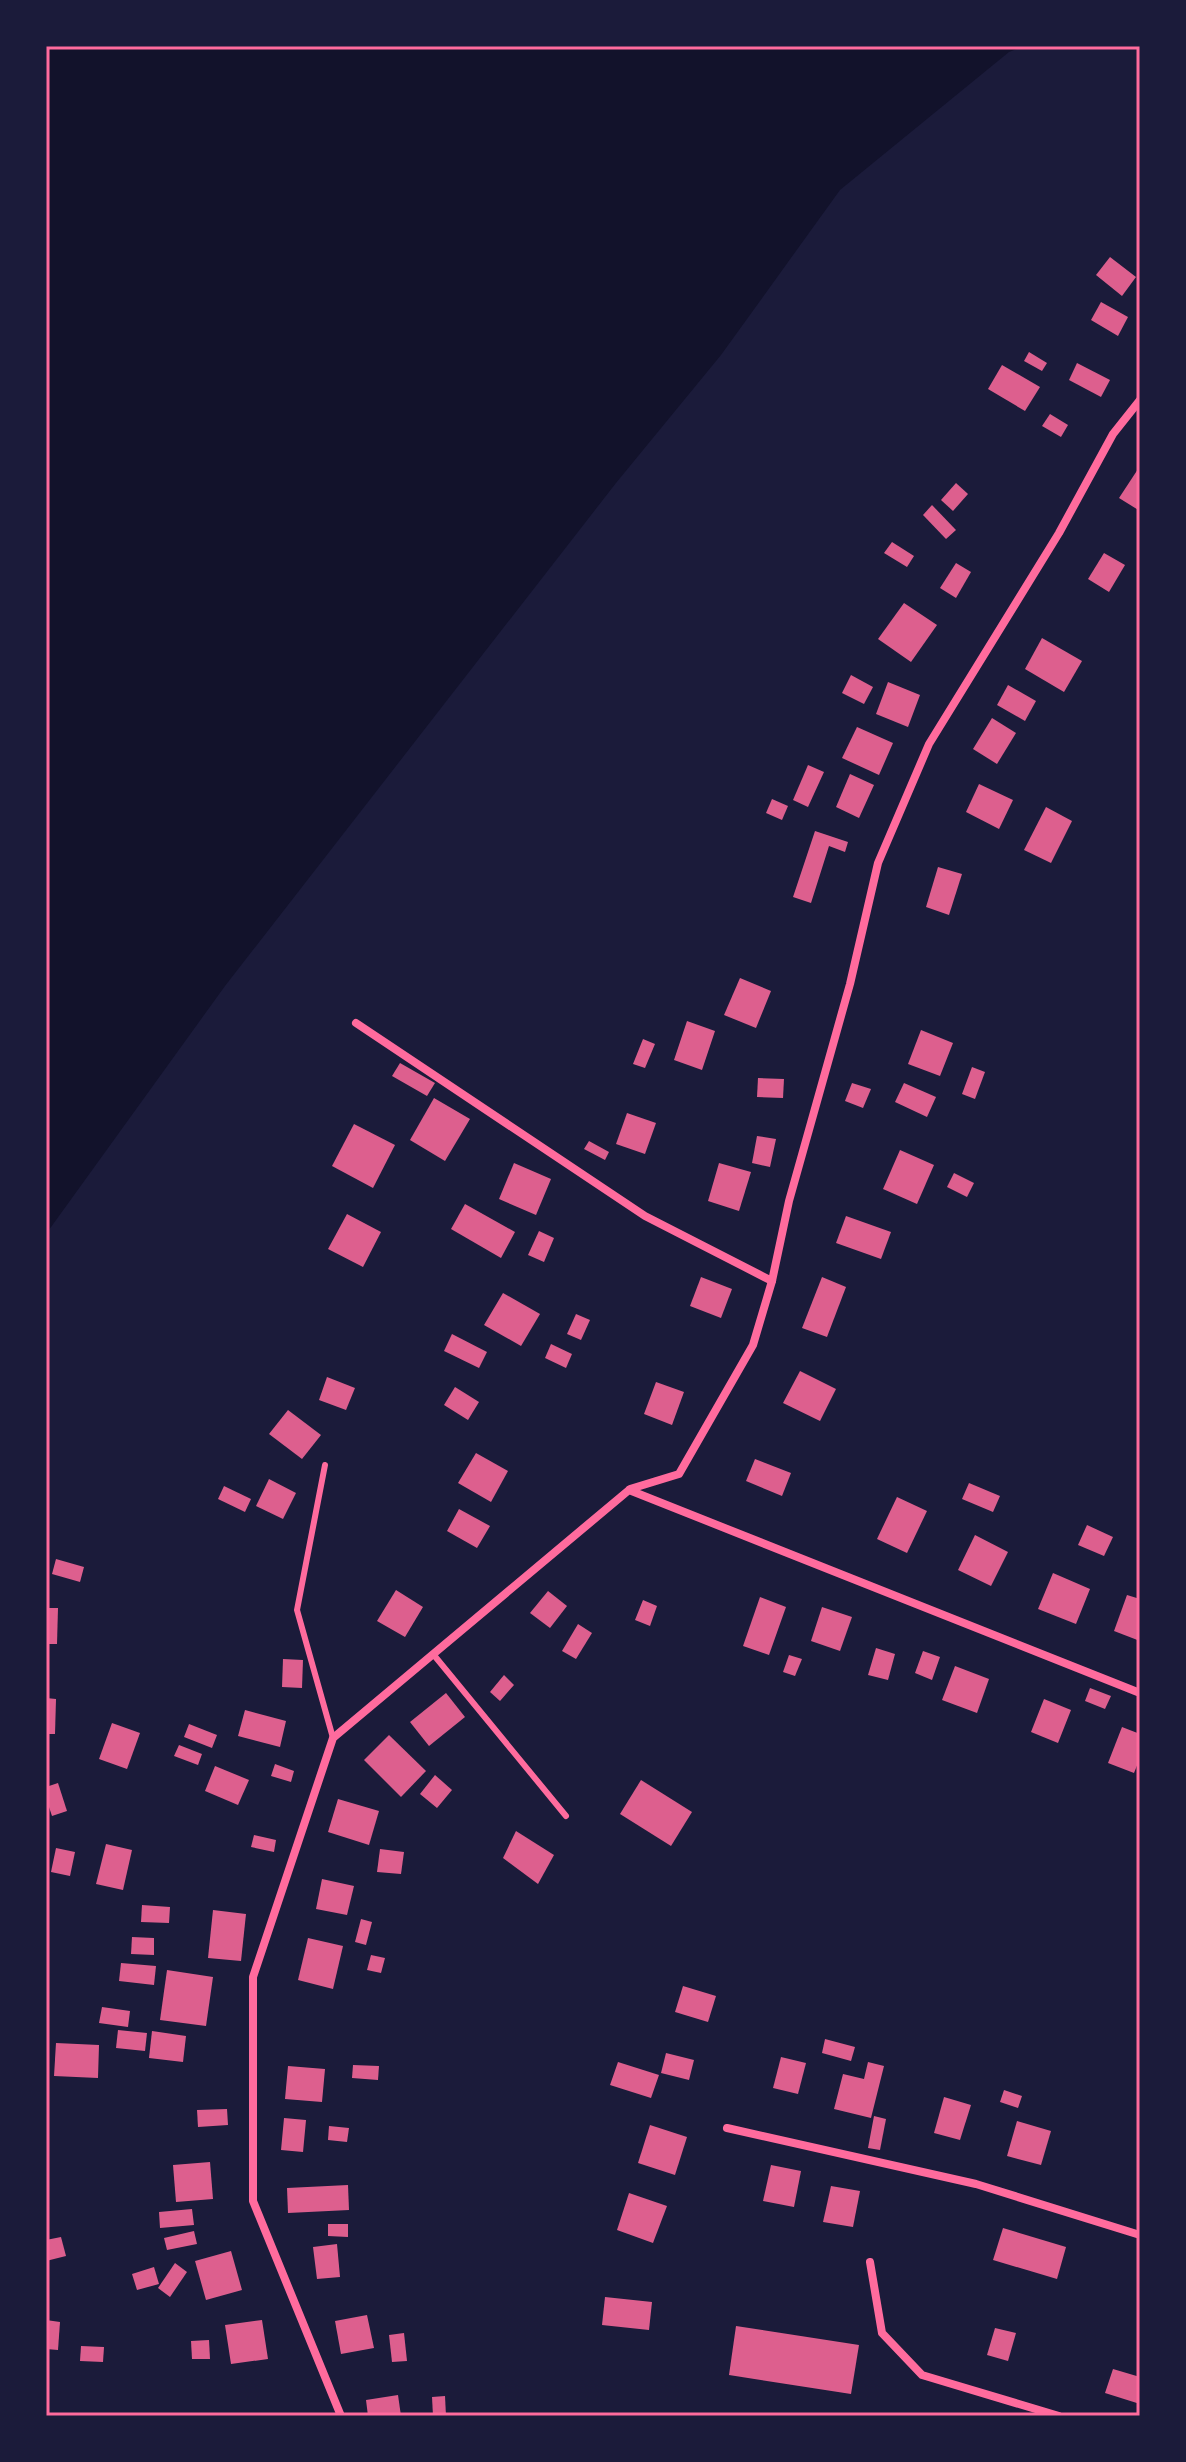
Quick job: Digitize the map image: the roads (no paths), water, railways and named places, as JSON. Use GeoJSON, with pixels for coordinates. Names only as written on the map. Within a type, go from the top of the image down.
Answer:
{"type":"FeatureCollection","features":[{"type":"Feature","properties":{"kind":"street"},"geometry":{"type":"LineString","coordinates":[[341,2416],[253,2201],[253,1977],[333,1738],[629,1490],[679,1474],[753,1345],[772,1281],[789,1201],[850,984],[878,863],[929,744],[1059,533],[1113,434],[1140,400]]}},
{"type":"Feature","properties":{"kind":"street"},"geometry":{"type":"LineString","coordinates":[[356,1023],[645,1216],[772,1281]]}},
{"type":"Feature","properties":{"kind":"street"},"geometry":{"type":"LineString","coordinates":[[629,1490],[1140,1693]]}},
{"type":"Feature","properties":{"kind":"street"},"geometry":{"type":"LineString","coordinates":[[727,2128],[976,2184],[1140,2235]]}},
{"type":"Feature","properties":{"kind":"street"},"geometry":{"type":"LineString","coordinates":[[870,2262],[882,2333],[922,2375],[1059,2416]]}},
{"type":"Feature","properties":{"kind":"lane"},"geometry":{"type":"LineString","coordinates":[[325,1465],[297,1610],[333,1738]]}},
{"type":"Feature","properties":{"kind":"lane"},"geometry":{"type":"LineString","coordinates":[[433,1654],[566,1816]]}}]}
